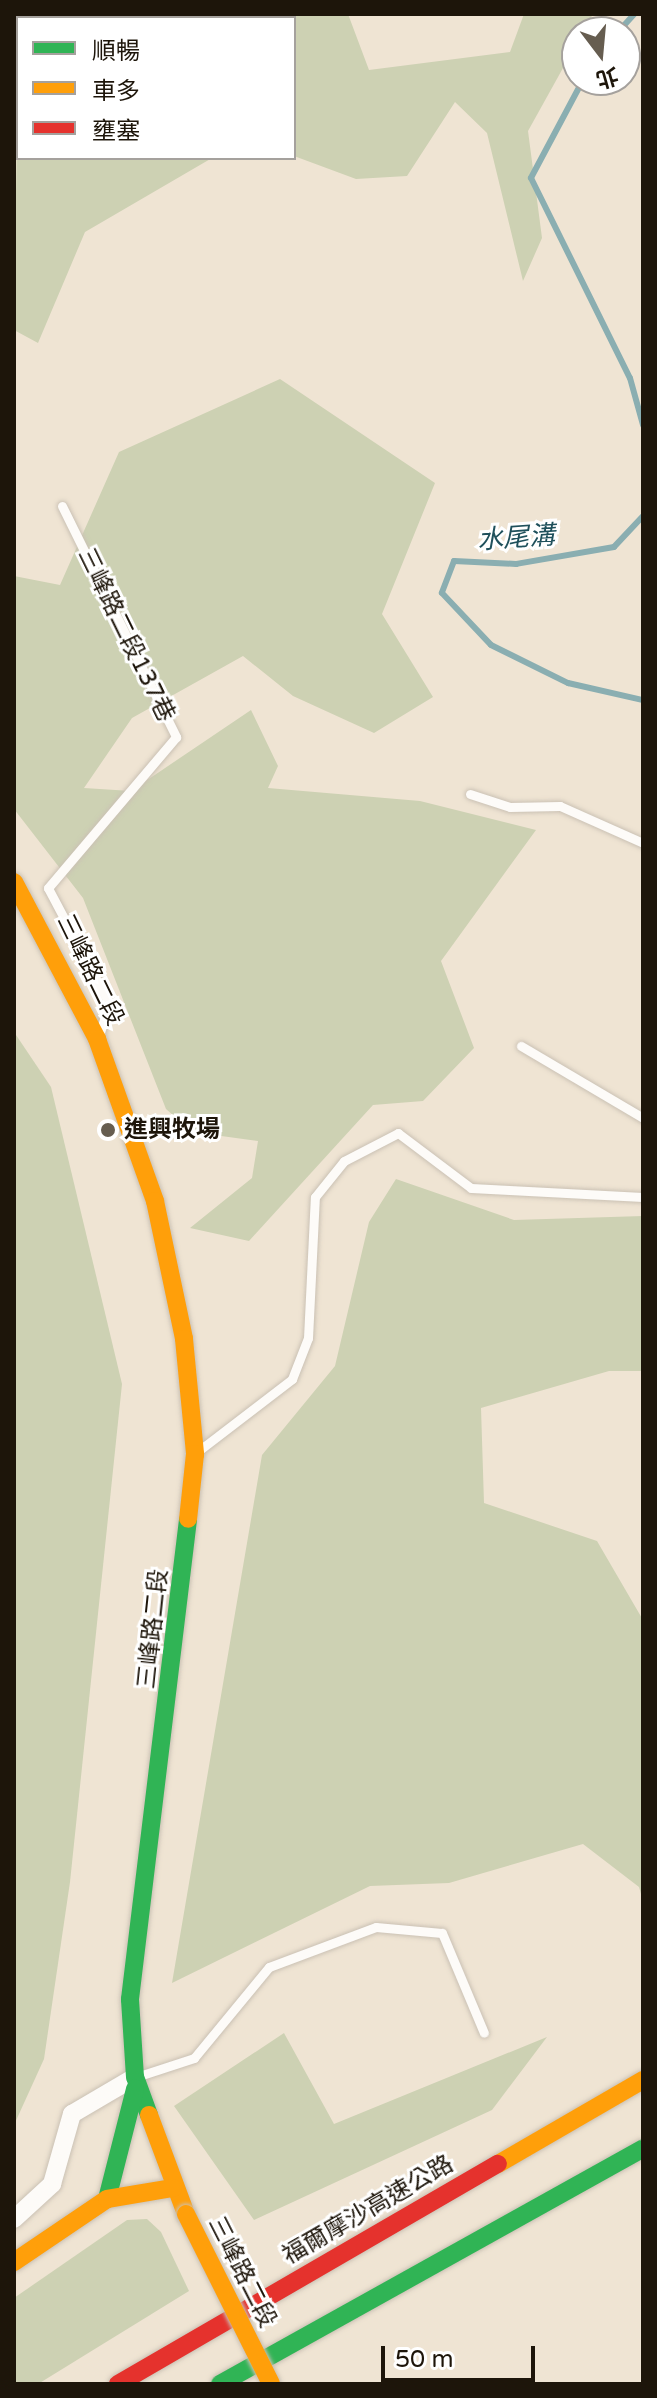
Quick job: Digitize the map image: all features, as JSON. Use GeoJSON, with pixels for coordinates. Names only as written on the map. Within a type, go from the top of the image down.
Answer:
{"type":"FeatureCollection","features":[{"type":"Feature","properties":{"kind":"main road","name":"三峰路二段"},"geometry":{"type":"LineString","coordinates":[[14,882],[97,1039],[155,1201],[184,1339],[195,1454],[168,1725],[130,1999],[135,2077],[173,2188],[271,2384]]}},
{"type":"Feature","properties":{"kind":"main road"},"geometry":{"type":"LineString","coordinates":[[107,2199],[132,2117],[135,2077]]}},
{"type":"Feature","properties":{"kind":"main road","name":"福爾摩沙高速公路"},"geometry":{"type":"LineString","coordinates":[[118,2384],[643,2080]]}},
{"type":"Feature","properties":{"kind":"main road"},"geometry":{"type":"LineString","coordinates":[[220,2384],[643,2149]]}},
{"type":"Feature","properties":{"kind":"main road"},"geometry":{"type":"LineString","coordinates":[[14,2262],[107,2199],[173,2188]]}},
{"type":"Feature","properties":{"kind":"street"},"geometry":{"type":"LineString","coordinates":[[14,2219],[52,2184],[72,2114],[135,2077]]}},
{"type":"Feature","properties":{"kind":"lane","name":"三峰路二段137巷"},"geometry":{"type":"LineString","coordinates":[[62,506],[176,737],[48,888],[109,1003],[97,1039]]}},
{"type":"Feature","properties":{"kind":"lane"},"geometry":{"type":"LineString","coordinates":[[470,794],[510,807],[560,806],[643,843]]}},
{"type":"Feature","properties":{"kind":"lane"},"geometry":{"type":"LineString","coordinates":[[521,1046],[643,1118]]}},
{"type":"Feature","properties":{"kind":"lane"},"geometry":{"type":"LineString","coordinates":[[195,1454],[292,1379],[308,1338],[315,1197],[344,1161],[398,1133],[471,1188],[643,1197]]}},
{"type":"Feature","properties":{"kind":"lane"},"geometry":{"type":"LineString","coordinates":[[135,2077],[194,2058],[269,1967],[376,1927],[442,1933],[484,2033]]}},
{"type":"Feature","properties":{"kind":"green space"},"geometry":{"type":"Polygon","coordinates":[[[259,14],[348,14],[369,70],[510,52],[524,14],[593,14],[561,16],[561,72],[528,131],[542,238],[523,281],[487,133],[455,102],[407,176],[356,179],[296,157],[296,16],[259,14]]]}},
{"type":"Feature","properties":{"kind":"green space"},"geometry":{"type":"Polygon","coordinates":[[[16,160],[209,160],[85,232],[38,343],[14,330],[16,160]]]}},
{"type":"Feature","properties":{"kind":"green space"},"geometry":{"type":"Polygon","coordinates":[[[280,379],[435,483],[382,614],[433,697],[374,733],[293,696],[243,656],[132,718],[84,788],[131,791],[251,710],[278,766],[268,788],[420,801],[536,830],[441,961],[474,1048],[423,1101],[373,1105],[249,1241],[190,1228],[252,1178],[258,1141],[192,1132],[166,1109],[83,898],[14,809],[14,576],[60,585],[119,452],[280,379]]]}},
{"type":"Feature","properties":{"kind":"green space"},"geometry":{"type":"Polygon","coordinates":[[[14,1032],[51,1087],[122,1384],[70,1882],[44,2059],[14,2125],[14,1032]]]}},
{"type":"Feature","properties":{"kind":"green space"},"geometry":{"type":"Polygon","coordinates":[[[396,1179],[514,1220],[643,1216],[643,1371],[609,1371],[481,1408],[484,1503],[597,1541],[643,1620],[643,1901],[639,1887],[583,1844],[449,1883],[370,1886],[172,1983],[262,1455],[335,1366],[369,1222],[396,1179]]]}},
{"type":"Feature","properties":{"kind":"green space"},"geometry":{"type":"Polygon","coordinates":[[[284,2033],[334,2124],[547,2037],[492,2110],[254,2220],[174,2106],[284,2033]]]}},
{"type":"Feature","properties":{"kind":"green space"},"geometry":{"type":"Polygon","coordinates":[[[147,2219],[161,2232],[189,2291],[38,2384],[14,2384],[14,2298],[127,2220],[147,2219]]]}},
{"type":"Feature","properties":{"kind":"waterway","name":"水尾溝"},"geometry":{"type":"LineString","coordinates":[[575,96],[531,178],[630,378],[643,425]]}},
{"type":"Feature","properties":{"kind":"waterway","name":"水尾溝"},"geometry":{"type":"LineString","coordinates":[[643,516],[614,547],[516,564],[454,561],[442,593],[491,645],[568,683],[643,700]]}},
{"type":"Feature","properties":{"kind":"traffic: fast"},"geometry":{"type":"LineString","coordinates":[[149,2115],[135,2077],[130,1999],[188,1519]]}},
{"type":"Feature","properties":{"kind":"traffic: fast"},"geometry":{"type":"LineString","coordinates":[[107,2199],[135,2089]]}},
{"type":"Feature","properties":{"kind":"traffic: fast"},"geometry":{"type":"LineString","coordinates":[[220,2384],[643,2149]]}},
{"type":"Feature","properties":{"kind":"traffic: slow"},"geometry":{"type":"LineString","coordinates":[[14,882],[97,1039],[155,1201],[184,1339],[195,1454],[188,1519]]}},
{"type":"Feature","properties":{"kind":"traffic: slow"},"geometry":{"type":"LineString","coordinates":[[498,2164],[643,2080]]}},
{"type":"Feature","properties":{"kind":"traffic: slow"},"geometry":{"type":"LineString","coordinates":[[149,2115],[186,2214]]}},
{"type":"Feature","properties":{"kind":"traffic: slow"},"geometry":{"type":"LineString","coordinates":[[14,2262],[107,2199],[173,2188]]}},
{"type":"Feature","properties":{"kind":"traffic: slow"},"geometry":{"type":"LineString","coordinates":[[186,2214],[271,2384]]}},
{"type":"Feature","properties":{"kind":"traffic: jam"},"geometry":{"type":"LineString","coordinates":[[118,2384],[498,2164]]}},
{"type":"Feature","properties":{"kind":"place","name":"進興牧場"},"geometry":{"type":"Point","coordinates":[108,1130]}}]}
